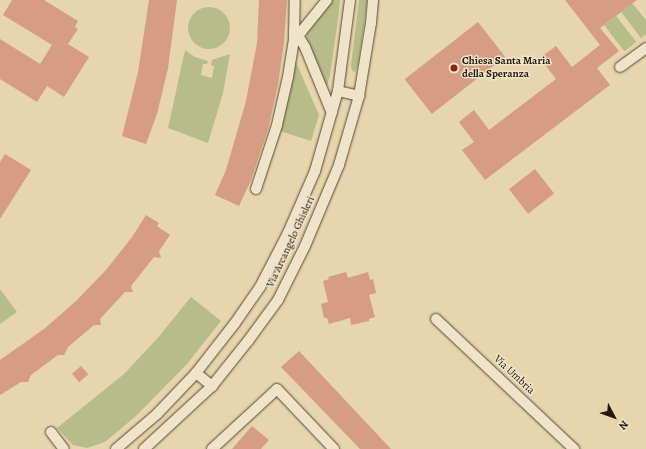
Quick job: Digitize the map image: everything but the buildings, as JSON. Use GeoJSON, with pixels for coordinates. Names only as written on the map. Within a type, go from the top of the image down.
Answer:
{"type":"FeatureCollection","features":[{"type":"Feature","properties":{"kind":"street"},"geometry":{"type":"LineString","coordinates":[[256,189],[277,125],[294,35],[295,0]]}},
{"type":"Feature","properties":{"kind":"street"},"geometry":{"type":"LineString","coordinates":[[294,35],[301,32],[327,0]]}},
{"type":"Feature","properties":{"kind":"street","name":"Via Arcangelo Ghisleri"},"geometry":{"type":"LineString","coordinates":[[116,449],[153,418],[196,373],[235,323],[260,287],[315,171],[338,90],[350,0]]}},
{"type":"Feature","properties":{"kind":"street","name":"Via Arcangelo Ghisleri"},"geometry":{"type":"LineString","coordinates":[[144,449],[212,386],[278,300],[305,246],[339,165],[359,96],[371,23],[372,0]]}},
{"type":"Feature","properties":{"kind":"street"},"geometry":{"type":"LineString","coordinates":[[294,35],[300,39],[305,46],[332,112]]}},
{"type":"Feature","properties":{"kind":"street"},"geometry":{"type":"LineString","coordinates":[[620,67],[646,48]]}},
{"type":"Feature","properties":{"kind":"street"},"geometry":{"type":"LineString","coordinates":[[338,90],[359,96]]}},
{"type":"Feature","properties":{"kind":"street","name":"Via Umbria"},"geometry":{"type":"LineString","coordinates":[[436,319],[574,449]]}},
{"type":"Feature","properties":{"kind":"street"},"geometry":{"type":"LineString","coordinates":[[196,373],[212,386]]}},
{"type":"Feature","properties":{"kind":"street"},"geometry":{"type":"LineString","coordinates":[[212,449],[278,389],[334,449]]}},
{"type":"Feature","properties":{"kind":"street"},"geometry":{"type":"LineString","coordinates":[[51,432],[64,449]]}},
{"type":"Feature","properties":{"kind":"green space"},"geometry":{"type":"Polygon","coordinates":[[[331,0],[340,0],[330,75],[327,86],[325,86],[307,42],[307,32],[331,0]]]}},
{"type":"Feature","properties":{"kind":"green space"},"geometry":{"type":"Polygon","coordinates":[[[359,0],[367,0],[358,65],[355,72],[352,71],[351,65],[359,0]]]}},
{"type":"Feature","properties":{"kind":"green space"},"geometry":{"type":"Polygon","coordinates":[[[632,3],[646,20],[646,34],[641,38],[621,12],[632,3]]]}},
{"type":"Feature","properties":{"kind":"green space"},"geometry":{"type":"Polygon","coordinates":[[[209,7],[224,13],[230,28],[224,43],[209,49],[194,43],[188,28],[194,13],[209,7]]]}},
{"type":"Feature","properties":{"kind":"green space"},"geometry":{"type":"Polygon","coordinates":[[[616,16],[636,42],[624,51],[604,25],[616,16]]]}},
{"type":"Feature","properties":{"kind":"green space"},"geometry":{"type":"Polygon","coordinates":[[[185,50],[195,57],[208,61],[207,64],[203,64],[201,75],[212,78],[214,66],[211,65],[212,60],[230,54],[223,93],[208,143],[168,128],[185,50]]]}},
{"type":"Feature","properties":{"kind":"green space"},"geometry":{"type":"Polygon","coordinates":[[[295,60],[319,115],[311,141],[280,131],[295,60]]]}},
{"type":"Feature","properties":{"kind":"green space"},"geometry":{"type":"Polygon","coordinates":[[[0,289],[17,312],[0,324],[0,289]]]}},
{"type":"Feature","properties":{"kind":"green space"},"geometry":{"type":"Polygon","coordinates":[[[191,297],[221,321],[187,364],[136,416],[105,442],[87,448],[73,445],[57,428],[124,374],[156,340],[191,297]]]}},
{"type":"Feature","properties":{"kind":"place","name":"Chiesa Santa Maria della Speranza"},"geometry":{"type":"Point","coordinates":[454,68]}}]}
